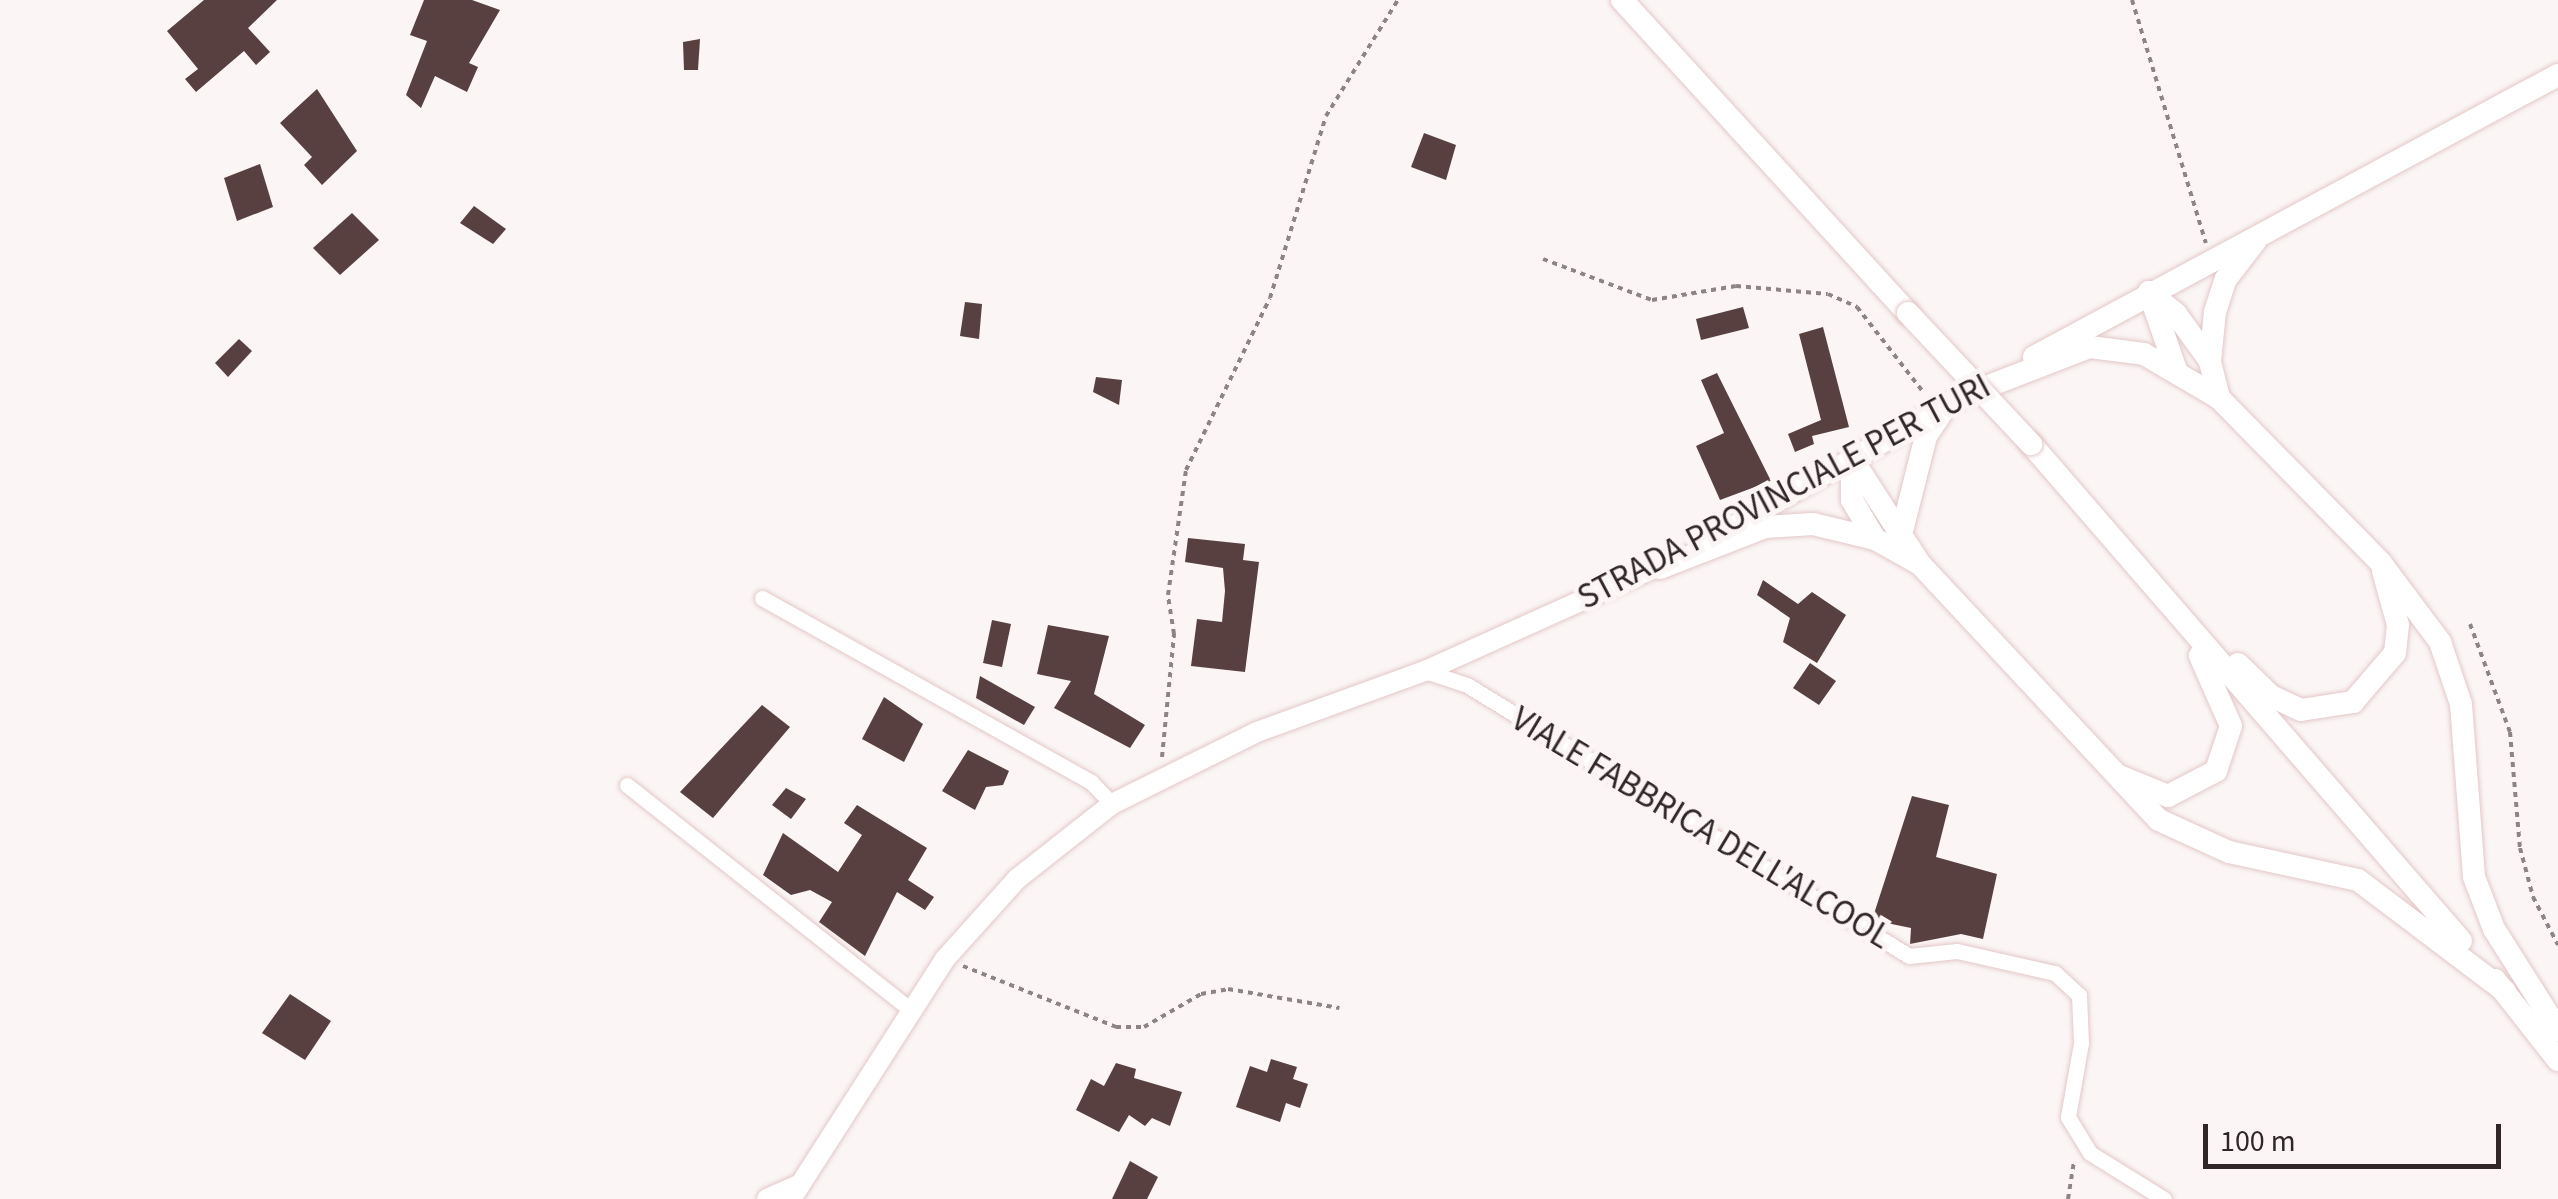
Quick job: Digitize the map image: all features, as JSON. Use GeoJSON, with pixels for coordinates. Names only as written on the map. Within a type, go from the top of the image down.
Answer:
{"type":"FeatureCollection","features":[{"type":"Feature","properties":{"kind":"main road"},"geometry":{"type":"LineString","coordinates":[[1622,0],[2031,444],[2505,991],[2558,1060]]}},
{"type":"Feature","properties":{"kind":"main road","name":"STRADA PROVINCIALE PER TURI"},"geometry":{"type":"LineString","coordinates":[[1852,459],[2272,222],[2558,74]]}},
{"type":"Feature","properties":{"kind":"main road"},"geometry":{"type":"LineString","coordinates":[[2210,361],[2226,279],[2272,222]]}},
{"type":"Feature","properties":{"kind":"main road"},"geometry":{"type":"LineString","coordinates":[[2149,292],[2176,314],[2210,361],[2219,398]]}},
{"type":"Feature","properties":{"kind":"main road"},"geometry":{"type":"LineString","coordinates":[[2149,292],[2176,370]]}},
{"type":"Feature","properties":{"kind":"main road"},"geometry":{"type":"LineString","coordinates":[[1968,394],[2090,347],[2144,354],[2219,398],[2380,563],[2440,642],[2462,704],[2474,876],[2494,930],[2558,1030]]}},
{"type":"Feature","properties":{"kind":"main road"},"geometry":{"type":"LineString","coordinates":[[1902,530],[1926,436],[1942,408]]}},
{"type":"Feature","properties":{"kind":"main road"},"geometry":{"type":"LineString","coordinates":[[1852,459],[1902,530],[1920,564],[2132,798],[2185,836],[2358,880],[2505,991]]}},
{"type":"Feature","properties":{"kind":"main road"},"geometry":{"type":"LineString","coordinates":[[1852,459],[1852,500],[1874,539]]}},
{"type":"Feature","properties":{"kind":"main road"},"geometry":{"type":"LineString","coordinates":[[1660,568],[1765,527],[1813,524],[1874,539],[1920,564]]}},
{"type":"Feature","properties":{"kind":"main road"},"geometry":{"type":"LineString","coordinates":[[2148,578],[2271,696],[2301,710],[2336,710],[2372,689],[2395,653],[2398,625],[2380,563]]}},
{"type":"Feature","properties":{"kind":"main road"},"geometry":{"type":"LineString","coordinates":[[2108,769],[2168,796],[2216,771],[2227,744],[2229,712],[2212,676],[2148,578]]}},
{"type":"Feature","properties":{"kind":"street","name":"STRADA PROVINCIALE PER TURI"},"geometry":{"type":"LineString","coordinates":[[796,1192],[945,958],[1017,879],[1112,804],[1167,771],[1425,672],[1660,568],[1852,459]]}},
{"type":"Feature","properties":{"kind":"street"},"geometry":{"type":"LineString","coordinates":[[762,598],[1091,782],[1112,804]]}},
{"type":"Feature","properties":{"kind":"street","name":"VIALE FABBRICA DELL'ALCOOL"},"geometry":{"type":"LineString","coordinates":[[1425,672],[1467,685],[1909,956],[1957,951],[2054,972],[2079,996],[2082,1043],[2068,1117],[2078,1133]]}},
{"type":"Feature","properties":{"kind":"street"},"geometry":{"type":"LineString","coordinates":[[627,785],[910,1009]]}},
{"type":"Feature","properties":{"kind":"street"},"geometry":{"type":"LineString","coordinates":[[2078,1133],[2090,1152],[2164,1199]]}},
{"type":"Feature","properties":{"kind":"street"},"geometry":{"type":"LineString","coordinates":[[767,1199],[796,1192]]}},
{"type":"Feature","properties":{"kind":"path"},"geometry":{"type":"LineString","coordinates":[[1167,771],[1160,752],[1174,634],[1168,596],[1186,470],[1270,298],[1326,116],[1398,0]]}},
{"type":"Feature","properties":{"kind":"path"},"geometry":{"type":"LineString","coordinates":[[2132,0],[2211,258]]}},
{"type":"Feature","properties":{"kind":"path"},"geometry":{"type":"LineString","coordinates":[[1543,259],[1652,300],[1736,286],[1828,294],[1857,307],[1942,408]]}},
{"type":"Feature","properties":{"kind":"path"},"geometry":{"type":"LineString","coordinates":[[2470,624],[2510,732],[2532,897],[2558,946]]}},
{"type":"Feature","properties":{"kind":"path"},"geometry":{"type":"LineString","coordinates":[[945,958],[1116,1027],[1144,1027],[1201,994],[1228,988],[1339,1008]]}},
{"type":"Feature","properties":{"kind":"path"},"geometry":{"type":"LineString","coordinates":[[2068,1199],[2078,1133]]}},
{"type":"Feature","properties":{"kind":"building"},"geometry":{"type":"Polygon","coordinates":[[[204,0],[277,0],[248,28],[270,52],[256,65],[244,51],[196,92],[185,79],[198,69],[167,31],[204,0]]]}},
{"type":"Feature","properties":{"kind":"building"},"geometry":{"type":"Polygon","coordinates":[[[424,0],[472,0],[500,10],[469,63],[478,67],[467,92],[435,76],[421,108],[406,95],[427,41],[410,35],[424,0]]]}},
{"type":"Feature","properties":{"kind":"building"},"geometry":{"type":"Polygon","coordinates":[[[700,39],[698,70],[684,70],[683,42],[700,39]]]}},
{"type":"Feature","properties":{"kind":"building"},"geometry":{"type":"Polygon","coordinates":[[[317,89],[357,151],[322,185],[304,165],[312,157],[280,123],[317,89]]]}},
{"type":"Feature","properties":{"kind":"building"},"geometry":{"type":"Polygon","coordinates":[[[1424,133],[1456,145],[1446,180],[1411,167],[1424,133]]]}},
{"type":"Feature","properties":{"kind":"building"},"geometry":{"type":"Polygon","coordinates":[[[260,164],[273,207],[237,221],[224,178],[260,164]]]}},
{"type":"Feature","properties":{"kind":"building"},"geometry":{"type":"Polygon","coordinates":[[[474,206],[506,229],[493,244],[460,223],[474,206]]]}},
{"type":"Feature","properties":{"kind":"building"},"geometry":{"type":"Polygon","coordinates":[[[352,213],[379,240],[340,275],[313,248],[352,213]]]}},
{"type":"Feature","properties":{"kind":"building"},"geometry":{"type":"Polygon","coordinates":[[[965,302],[982,304],[979,339],[960,336],[965,302]]]}},
{"type":"Feature","properties":{"kind":"building"},"geometry":{"type":"Polygon","coordinates":[[[1743,307],[1749,328],[1701,340],[1696,319],[1743,307]]]}},
{"type":"Feature","properties":{"kind":"building"},"geometry":{"type":"Polygon","coordinates":[[[1823,327],[1849,427],[1812,436],[1814,444],[1795,452],[1788,434],[1821,420],[1799,334],[1823,327]]]}},
{"type":"Feature","properties":{"kind":"building"},"geometry":{"type":"Polygon","coordinates":[[[239,339],[252,351],[228,377],[215,363],[239,339]]]}},
{"type":"Feature","properties":{"kind":"building"},"geometry":{"type":"Polygon","coordinates":[[[1717,373],[1771,481],[1720,500],[1696,446],[1724,433],[1701,380],[1717,373]]]}},
{"type":"Feature","properties":{"kind":"building"},"geometry":{"type":"Polygon","coordinates":[[[1096,377],[1122,380],[1119,405],[1093,392],[1096,377]]]}},
{"type":"Feature","properties":{"kind":"building"},"geometry":{"type":"Polygon","coordinates":[[[1188,538],[1245,544],[1243,560],[1259,562],[1245,672],[1191,666],[1197,619],[1222,622],[1225,591],[1223,568],[1185,562],[1188,538]]]}},
{"type":"Feature","properties":{"kind":"building"},"geometry":{"type":"Polygon","coordinates":[[[1763,580],[1798,604],[1812,592],[1846,615],[1817,663],[1783,642],[1790,618],[1757,595],[1763,580]]]}},
{"type":"Feature","properties":{"kind":"building"},"geometry":{"type":"Polygon","coordinates":[[[992,620],[1011,624],[1002,667],[983,663],[992,620]]]}},
{"type":"Feature","properties":{"kind":"building"},"geometry":{"type":"Polygon","coordinates":[[[1048,625],[1109,636],[1094,694],[1145,725],[1130,748],[1054,708],[1071,681],[1037,674],[1048,625]]]}},
{"type":"Feature","properties":{"kind":"building"},"geometry":{"type":"Polygon","coordinates":[[[1810,663],[1836,681],[1819,705],[1793,688],[1810,663]]]}},
{"type":"Feature","properties":{"kind":"building"},"geometry":{"type":"Polygon","coordinates":[[[980,676],[1035,707],[1024,725],[976,698],[980,676]]]}},
{"type":"Feature","properties":{"kind":"building"},"geometry":{"type":"Polygon","coordinates":[[[884,697],[923,724],[904,762],[862,739],[884,697]]]}},
{"type":"Feature","properties":{"kind":"building"},"geometry":{"type":"Polygon","coordinates":[[[762,705],[790,727],[713,818],[680,792],[762,705]]]}},
{"type":"Feature","properties":{"kind":"building"},"geometry":{"type":"Polygon","coordinates":[[[968,750],[1009,771],[1003,785],[986,787],[975,810],[942,791],[968,750]]]}},
{"type":"Feature","properties":{"kind":"building"},"geometry":{"type":"Polygon","coordinates":[[[786,788],[806,799],[791,819],[772,805],[786,788]]]}},
{"type":"Feature","properties":{"kind":"building"},"geometry":{"type":"Polygon","coordinates":[[[1912,796],[1949,805],[1936,857],[1997,874],[1983,939],[1961,934],[1910,944],[1911,928],[1872,920],[1912,796]]]}},
{"type":"Feature","properties":{"kind":"building"},"geometry":{"type":"Polygon","coordinates":[[[857,805],[927,848],[908,880],[934,897],[925,910],[897,892],[865,956],[819,922],[832,902],[810,890],[791,895],[763,875],[783,833],[838,872],[862,835],[844,823],[857,805]]]}},
{"type":"Feature","properties":{"kind":"building"},"geometry":{"type":"Polygon","coordinates":[[[290,994],[331,1021],[305,1060],[262,1033],[290,994]]]}},
{"type":"Feature","properties":{"kind":"building"},"geometry":{"type":"Polygon","coordinates":[[[1271,1059],[1297,1067],[1293,1079],[1308,1084],[1300,1108],[1286,1103],[1280,1122],[1236,1107],[1250,1066],[1267,1072],[1271,1059]]]}},
{"type":"Feature","properties":{"kind":"building"},"geometry":{"type":"Polygon","coordinates":[[[1116,1063],[1136,1069],[1134,1078],[1182,1092],[1170,1126],[1152,1118],[1145,1126],[1129,1115],[1119,1132],[1076,1110],[1091,1079],[1104,1086],[1116,1063]]]}},
{"type":"Feature","properties":{"kind":"building"},"geometry":{"type":"Polygon","coordinates":[[[1130,1161],[1158,1177],[1147,1199],[1112,1199],[1130,1161]]]}}]}
